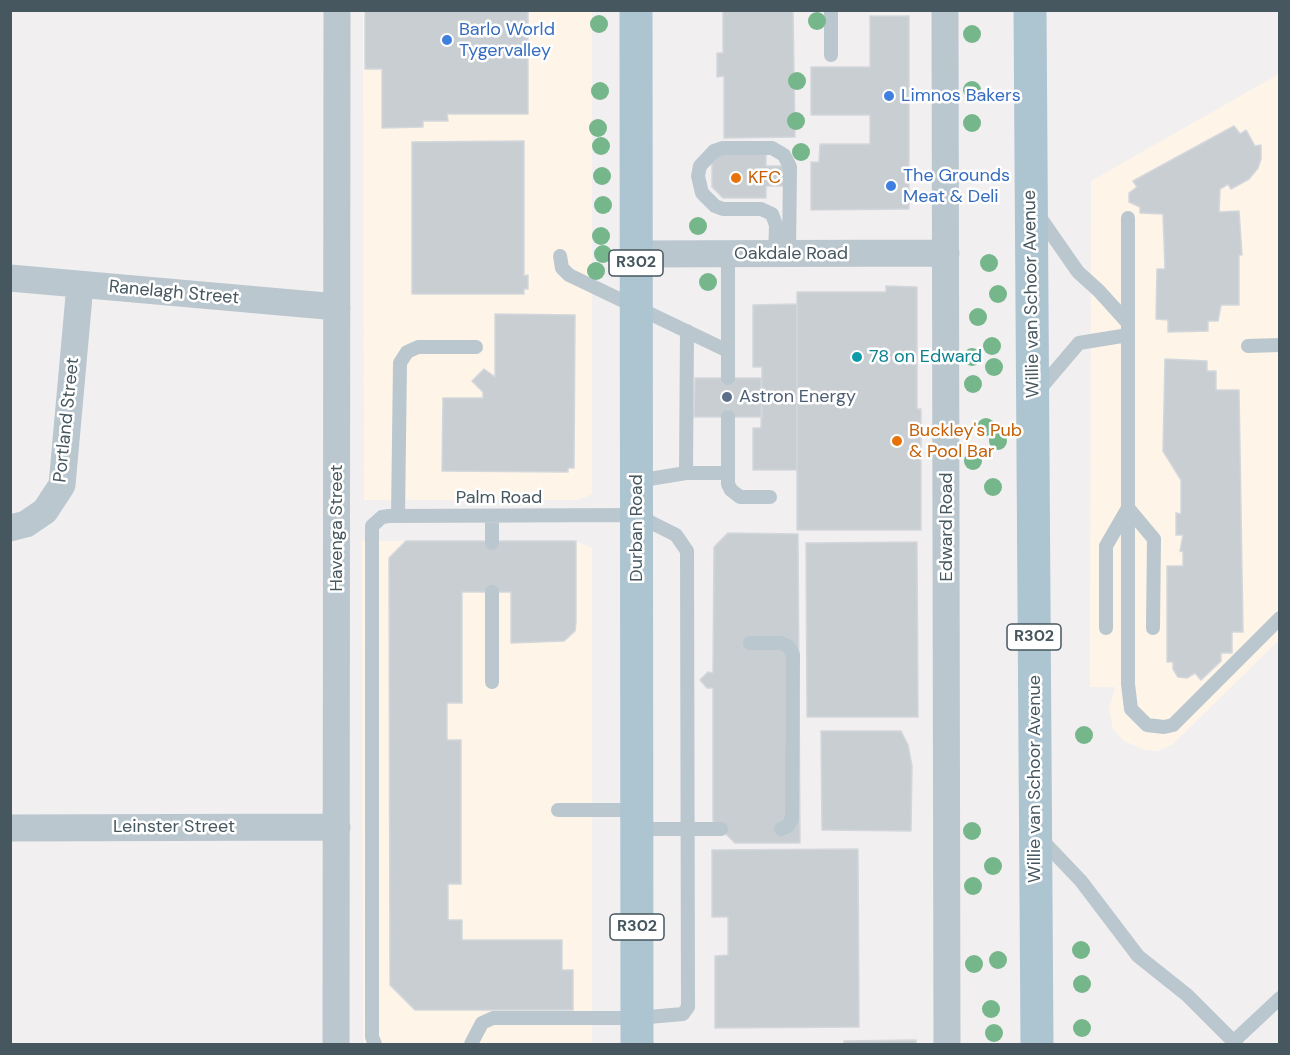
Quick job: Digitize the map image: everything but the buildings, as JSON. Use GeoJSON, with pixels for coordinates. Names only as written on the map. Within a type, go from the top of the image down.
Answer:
{"type":"FeatureCollection","features":[{"type":"Feature","properties":{"kind":"main road","name":"Durban Road"},"geometry":{"type":"LineString","coordinates":[[636,10],[637,1031]]}},
{"type":"Feature","properties":{"kind":"main road","name":"Willie van Schoor Avenue"},"geometry":{"type":"LineString","coordinates":[[1030,10],[1037,1044]]}},
{"type":"Feature","properties":{"kind":"street","name":"Havenga Street"},"geometry":{"type":"LineString","coordinates":[[336,1044],[337,10]]}},
{"type":"Feature","properties":{"kind":"street","name":"Edward Road"},"geometry":{"type":"LineString","coordinates":[[945,10],[947,1044]]}},
{"type":"Feature","properties":{"kind":"street","name":"Oakdale Road"},"geometry":{"type":"LineString","coordinates":[[636,254],[946,253]]}},
{"type":"Feature","properties":{"kind":"street","name":"Ranelagh Street"},"geometry":{"type":"LineString","coordinates":[[10,278],[337,307]]}},
{"type":"Feature","properties":{"kind":"street","name":"Portland Street"},"geometry":{"type":"LineString","coordinates":[[10,528],[26,524],[45,511],[62,485],[80,285]]}},
{"type":"Feature","properties":{"kind":"street","name":"Leinster Street"},"geometry":{"type":"LineString","coordinates":[[10,828],[337,827]]}},
{"type":"Feature","properties":{"kind":"lane"},"geometry":{"type":"LineString","coordinates":[[831,10],[831,55]]}},
{"type":"Feature","properties":{"kind":"lane"},"geometry":{"type":"LineString","coordinates":[[723,148],[772,148],[784,154],[790,167],[782,254],[772,214],[761,209],[723,209],[715,206],[702,193],[698,176],[700,166],[714,151],[723,148]]}},
{"type":"Feature","properties":{"kind":"lane"},"geometry":{"type":"LineString","coordinates":[[1031,204],[1078,272],[1100,291],[1128,329]]}},
{"type":"Feature","properties":{"kind":"lane"},"geometry":{"type":"LineString","coordinates":[[1128,218],[1128,684],[1131,709],[1141,721],[1155,727],[1173,724],[1280,618]]}},
{"type":"Feature","properties":{"kind":"lane"},"geometry":{"type":"LineString","coordinates":[[728,254],[728,378]]}},
{"type":"Feature","properties":{"kind":"lane"},"geometry":{"type":"LineString","coordinates":[[560,256],[562,268],[569,274],[728,351]]}},
{"type":"Feature","properties":{"kind":"lane"},"geometry":{"type":"LineString","coordinates":[[1033,399],[1079,343],[1128,329]]}},
{"type":"Feature","properties":{"kind":"lane"},"geometry":{"type":"LineString","coordinates":[[686,473],[687,331]]}},
{"type":"Feature","properties":{"kind":"lane"},"geometry":{"type":"LineString","coordinates":[[1248,346],[1280,345]]}},
{"type":"Feature","properties":{"kind":"lane"},"geometry":{"type":"LineString","coordinates":[[398,516],[400,363],[407,352],[418,347],[476,347]]}},
{"type":"Feature","properties":{"kind":"lane"},"geometry":{"type":"LineString","coordinates":[[728,417],[728,484],[735,494],[746,497],[770,497]]}},
{"type":"Feature","properties":{"kind":"lane"},"geometry":{"type":"LineString","coordinates":[[636,481],[686,473],[728,473]]}},
{"type":"Feature","properties":{"kind":"lane"},"geometry":{"type":"LineString","coordinates":[[1106,628],[1106,546],[1128,508]]}},
{"type":"Feature","properties":{"kind":"lane"},"geometry":{"type":"LineString","coordinates":[[1128,508],[1154,539],[1154,628]]}},
{"type":"Feature","properties":{"kind":"lane"},"geometry":{"type":"LineString","coordinates":[[471,1044],[482,1023],[493,1018],[637,1031],[683,1014],[688,1007],[690,990],[686,829],[687,551],[676,535],[636,515]]}},
{"type":"Feature","properties":{"kind":"lane","name":"Palm Road"},"geometry":{"type":"LineString","coordinates":[[375,1044],[372,1037],[371,532],[376,521],[382,517],[398,516],[636,515]]}},
{"type":"Feature","properties":{"kind":"lane"},"geometry":{"type":"LineString","coordinates":[[492,516],[492,543]]}},
{"type":"Feature","properties":{"kind":"lane"},"geometry":{"type":"LineString","coordinates":[[492,592],[492,682]]}},
{"type":"Feature","properties":{"kind":"lane"},"geometry":{"type":"LineString","coordinates":[[750,643],[781,643],[789,648],[793,655],[792,818],[788,826],[781,829]]}},
{"type":"Feature","properties":{"kind":"lane"},"geometry":{"type":"LineString","coordinates":[[558,810],[686,829],[721,829]]}},
{"type":"Feature","properties":{"kind":"lane"},"geometry":{"type":"LineString","coordinates":[[1035,832],[1081,880],[1138,956],[1187,995],[1235,1043],[1280,998]]}},
{"type":"Feature","properties":{"kind":"shaded area"},"geometry":{"type":"Polygon","coordinates":[[[363,11],[592,11],[592,494],[586,497],[576,500],[364,500],[363,11]]]}},
{"type":"Feature","properties":{"kind":"shaded area"},"geometry":{"type":"Polygon","coordinates":[[[1279,74],[1279,640],[1173,744],[1158,751],[1145,750],[1124,741],[1113,729],[1109,709],[1115,687],[1090,687],[1091,181],[1279,74]]]}},
{"type":"Feature","properties":{"kind":"shaded area"},"geometry":{"type":"Polygon","coordinates":[[[362,541],[576,541],[592,548],[592,1044],[363,1044],[362,541]]]}},
{"type":"Feature","properties":{"kind":"place","name":"Barlo World Tygervalley"},"geometry":{"type":"Point","coordinates":[447,40]}},
{"type":"Feature","properties":{"kind":"place","name":"Limnos Bakers"},"geometry":{"type":"Point","coordinates":[889,96]}},
{"type":"Feature","properties":{"kind":"place","name":"KFC"},"geometry":{"type":"Point","coordinates":[736,178]}},
{"type":"Feature","properties":{"kind":"place","name":"The Grounds Meat & Deli"},"geometry":{"type":"Point","coordinates":[891,186]}},
{"type":"Feature","properties":{"kind":"place","name":"78 on Edward"},"geometry":{"type":"Point","coordinates":[857,357]}},
{"type":"Feature","properties":{"kind":"place","name":"Astron Energy"},"geometry":{"type":"Point","coordinates":[727,397]}},
{"type":"Feature","properties":{"kind":"place","name":"Buckley's Pub & Pool Bar"},"geometry":{"type":"Point","coordinates":[897,441]}}]}
